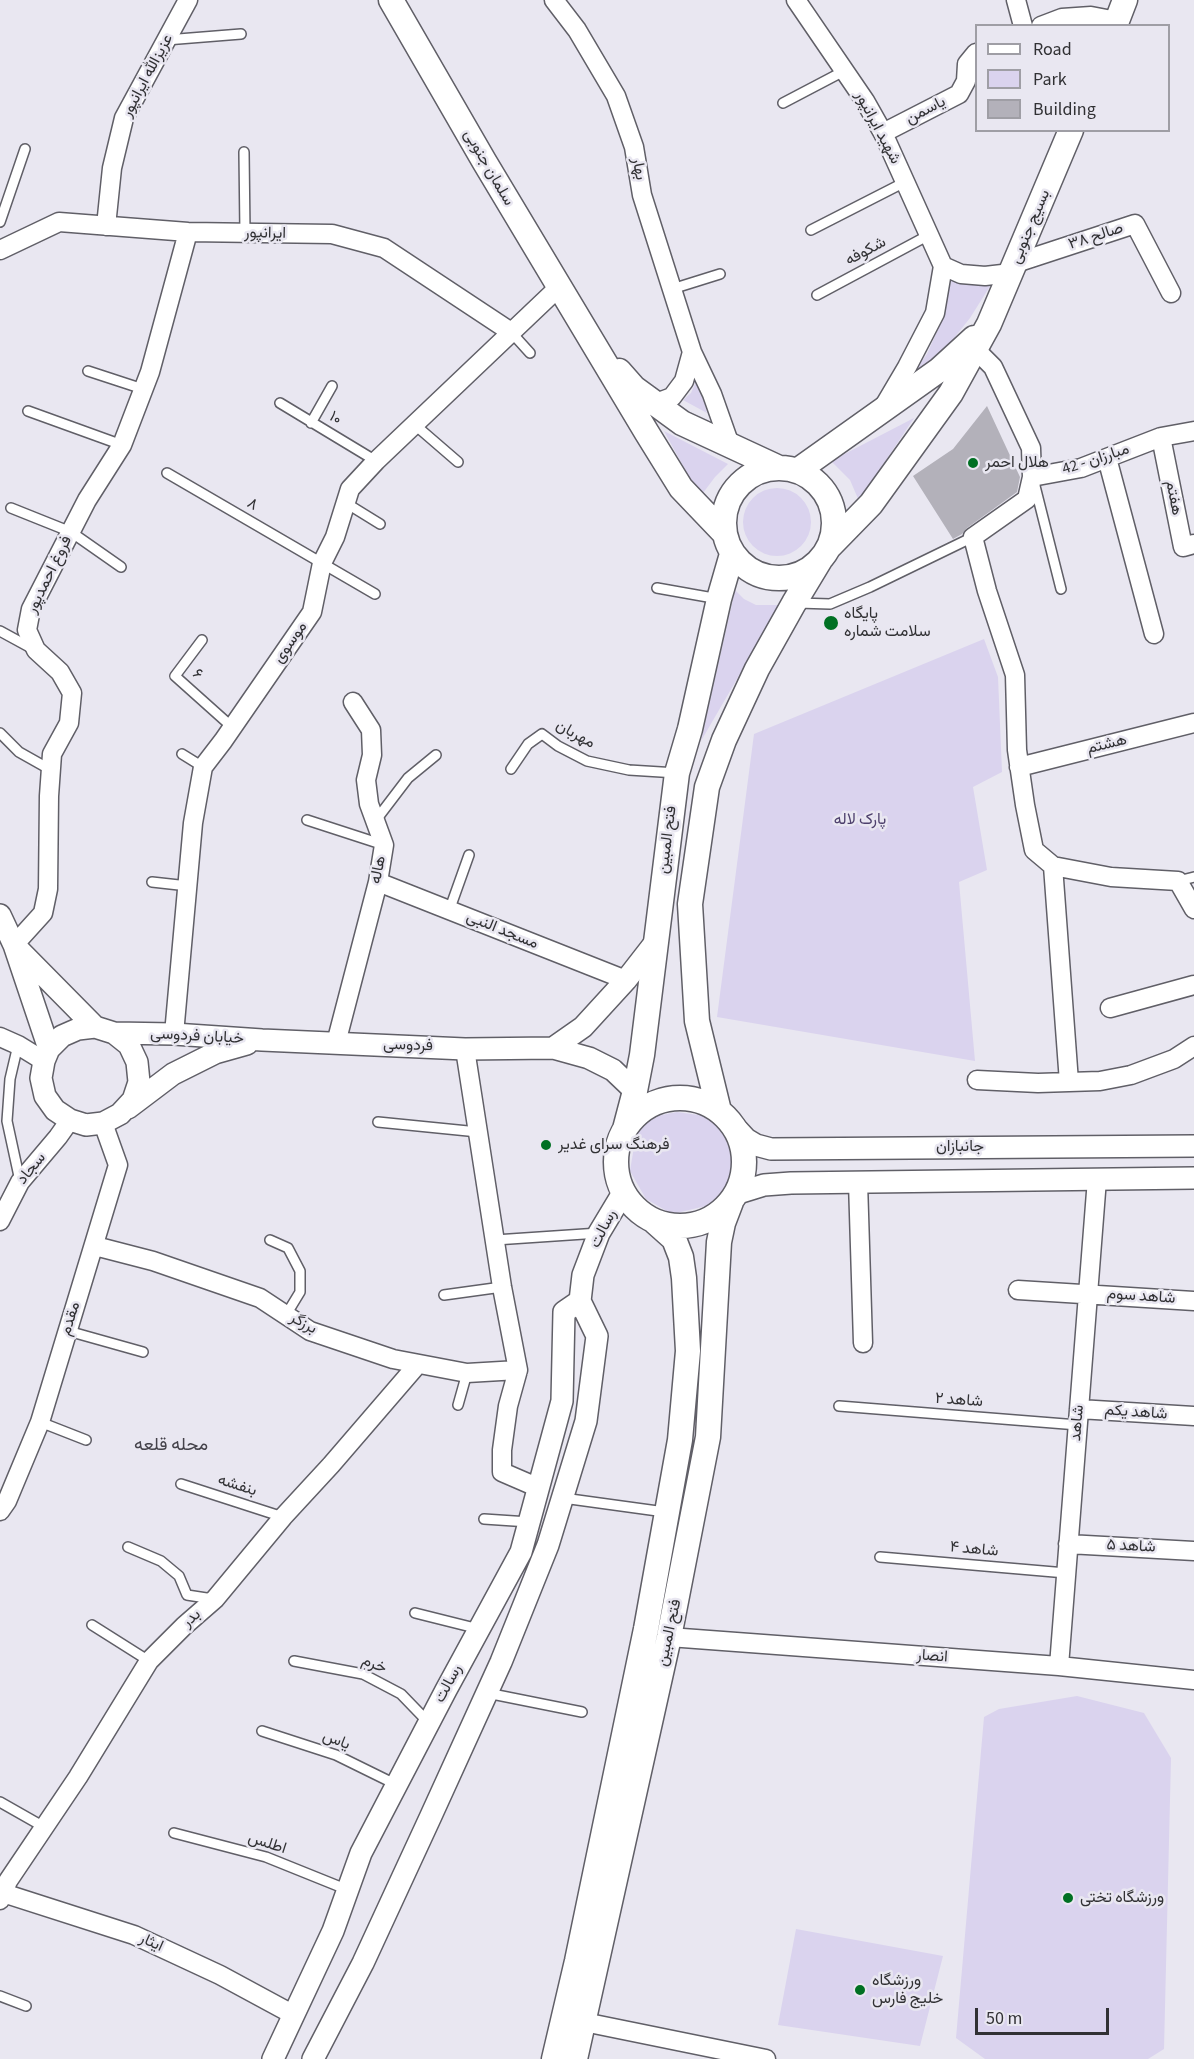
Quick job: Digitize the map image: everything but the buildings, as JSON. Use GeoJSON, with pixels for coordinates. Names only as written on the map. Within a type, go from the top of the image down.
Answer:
{"type":"FeatureCollection","features":[{"type":"Feature","properties":{"kind":"main road","name":"سلمان جنوبی"},"geometry":{"type":"LineString","coordinates":[[391,0],[587,336]]}},
{"type":"Feature","properties":{"kind":"main road","name":"بسیج جنوبی"},"geometry":{"type":"LineString","coordinates":[[825,553],[871,504],[951,393],[989,324],[1070,132]]}},
{"type":"Feature","properties":{"kind":"main road"},"geometry":{"type":"LineString","coordinates":[[728,543],[724,514],[731,496],[743,481],[760,471],[788,469],[939,370],[989,324]]}},
{"type":"Feature","properties":{"kind":"main road"},"geometry":{"type":"LineString","coordinates":[[587,336],[634,388],[682,423],[813,479],[825,493],[833,510],[834,528],[825,553],[807,571],[792,577],[775,579],[758,575],[744,566],[728,543],[681,488],[587,336]]}},
{"type":"Feature","properties":{"kind":"main road","name":"فتح المبین"},"geometry":{"type":"LineString","coordinates":[[625,1130],[642,1055],[676,774],[690,729],[719,599],[728,543]]}},
{"type":"Feature","properties":{"kind":"main road","name":"فتح المبین"},"geometry":{"type":"LineString","coordinates":[[726,1118],[697,1021],[690,904],[705,798],[724,740],[757,669],[825,553]]}},
{"type":"Feature","properties":{"kind":"main road"},"geometry":{"type":"LineString","coordinates":[[681,1098],[701,1102],[726,1118],[742,1144],[745,1164],[741,1184],[733,1198],[716,1216],[697,1224],[677,1226],[655,1222],[637,1210],[623,1192],[617,1172],[617,1150],[625,1130],[640,1113],[659,1102],[681,1098]]}},
{"type":"Feature","properties":{"kind":"main road","name":"فتح المبین"},"geometry":{"type":"LineString","coordinates":[[554,2059],[574,2020],[669,1637],[708,1437],[719,1242],[723,1223],[733,1198]]}},
{"type":"Feature","properties":{"kind":"main road","name":"فتح المبین"},"geometry":{"type":"LineString","coordinates":[[575,2059],[574,2020],[680,1440],[688,1351],[684,1278],[681,1257],[674,1239],[655,1222]]}},
{"type":"Feature","properties":{"kind":"street","name":"عزیزالله ایرانپور"},"geometry":{"type":"LineString","coordinates":[[106,226],[112,168],[124,118],[188,0]]}},
{"type":"Feature","properties":{"kind":"street","name":"بهار"},"geometry":{"type":"LineString","coordinates":[[554,0],[577,30],[616,96],[634,147],[642,195],[692,352],[712,394],[730,445]]}},
{"type":"Feature","properties":{"kind":"street","name":"شهید ایرانپور"},"geometry":{"type":"LineString","coordinates":[[796,0],[865,101],[883,133],[943,266]]}},
{"type":"Feature","properties":{"kind":"street"},"geometry":{"type":"LineString","coordinates":[[1016,0],[1022,24]]}},
{"type":"Feature","properties":{"kind":"street"},"geometry":{"type":"LineString","coordinates":[[1046,24],[1062,18],[1119,16]]}},
{"type":"Feature","properties":{"kind":"street","name":"یاسمن"},"geometry":{"type":"LineString","coordinates":[[883,133],[959,94],[966,81],[967,64],[975,53]]}},
{"type":"Feature","properties":{"kind":"street","name":"ایرانپور"},"geometry":{"type":"LineString","coordinates":[[0,250],[58,222],[188,232],[332,234],[384,248],[511,332]]}},
{"type":"Feature","properties":{"kind":"street","name":"صالح ۳۸"},"geometry":{"type":"LineString","coordinates":[[1014,268],[1135,224],[1171,293]]}},
{"type":"Feature","properties":{"kind":"street","name":"فروغ احمدپور"},"geometry":{"type":"LineString","coordinates":[[36,650],[27,630],[31,609],[87,500],[123,445],[150,372],[188,232]]}},
{"type":"Feature","properties":{"kind":"street"},"geometry":{"type":"LineString","coordinates":[[882,409],[907,367],[935,312],[943,266],[961,274],[985,276],[1014,268]]}},
{"type":"Feature","properties":{"kind":"street","name":"موسوی"},"geometry":{"type":"LineString","coordinates":[[174,1034],[193,823],[203,767],[312,612],[322,562],[335,537],[350,489],[414,424],[559,287]]}},
{"type":"Feature","properties":{"kind":"street"},"geometry":{"type":"LineString","coordinates":[[975,349],[993,367],[1031,448],[1032,477],[1027,500],[973,537],[987,591],[1015,675],[1017,750],[1034,850],[1053,866],[1112,877],[1186,879],[1194,909]]}},
{"type":"Feature","properties":{"kind":"street"},"geometry":{"type":"LineString","coordinates":[[656,404],[672,397],[684,381],[692,352]]}},
{"type":"Feature","properties":{"kind":"street","name":"مبارزان - 42"},"geometry":{"type":"LineString","coordinates":[[1032,477],[1081,468],[1161,437],[1194,431]]}},
{"type":"Feature","properties":{"kind":"street","name":"هفتم"},"geometry":{"type":"LineString","coordinates":[[1161,437],[1183,547],[1194,544]]}},
{"type":"Feature","properties":{"kind":"street"},"geometry":{"type":"LineString","coordinates":[[1107,458],[1154,634]]}},
{"type":"Feature","properties":{"kind":"street"},"geometry":{"type":"LineString","coordinates":[[14,945],[43,913],[48,889],[52,754],[69,723],[72,693],[60,672],[36,650]]}},
{"type":"Feature","properties":{"kind":"street","name":"هاله"},"geometry":{"type":"LineString","coordinates":[[336,1043],[378,882],[384,845],[369,804],[366,780],[372,755],[371,730],[353,702]]}},
{"type":"Feature","properties":{"kind":"street","name":"هشتم"},"geometry":{"type":"LineString","coordinates":[[1019,767],[1194,723]]}},
{"type":"Feature","properties":{"kind":"street"},"geometry":{"type":"LineString","coordinates":[[1053,866],[1069,1082]]}},
{"type":"Feature","properties":{"kind":"street","name":"مسجد النبی"},"geometry":{"type":"LineString","coordinates":[[378,882],[626,980]]}},
{"type":"Feature","properties":{"kind":"street"},"geometry":{"type":"LineString","coordinates":[[0,915],[14,945],[46,1055]]}},
{"type":"Feature","properties":{"kind":"street"},"geometry":{"type":"LineString","coordinates":[[553,1048],[584,1027],[626,980],[654,944]]}},
{"type":"Feature","properties":{"kind":"street"},"geometry":{"type":"LineString","coordinates":[[14,945],[105,1030],[129,1045],[137,1062],[139,1082],[133,1100],[112,1119],[86,1125],[70,1120],[55,1110],[45,1096],[41,1078],[46,1055],[62,1036],[78,1029],[105,1030]]}},
{"type":"Feature","properties":{"kind":"street"},"geometry":{"type":"LineString","coordinates":[[1110,1008],[1194,985]]}},
{"type":"Feature","properties":{"kind":"street","name":"خیابان فردوسی"},"geometry":{"type":"LineString","coordinates":[[105,1030],[262,1040]]}},
{"type":"Feature","properties":{"kind":"street"},"geometry":{"type":"LineString","coordinates":[[0,1037],[46,1055]]}},
{"type":"Feature","properties":{"kind":"street","name":"فردوسی"},"geometry":{"type":"LineString","coordinates":[[262,1040],[465,1049],[553,1048],[589,1058],[613,1070],[635,1091]]}},
{"type":"Feature","properties":{"kind":"street","name":"خیابان فردوسی"},"geometry":{"type":"LineString","coordinates":[[112,1119],[173,1074],[214,1053],[262,1040]]}},
{"type":"Feature","properties":{"kind":"street"},"geometry":{"type":"LineString","coordinates":[[977,1080],[1038,1083],[1100,1081],[1131,1075],[1174,1059],[1194,1046]]}},
{"type":"Feature","properties":{"kind":"street"},"geometry":{"type":"LineString","coordinates":[[465,1049],[502,1287],[518,1370],[508,1406],[502,1450],[502,1472],[539,1488]]}},
{"type":"Feature","properties":{"kind":"street","name":"جانبازان"},"geometry":{"type":"LineString","coordinates":[[726,1118],[746,1139],[756,1145],[771,1149],[1194,1146]]}},
{"type":"Feature","properties":{"kind":"street","name":"مقدم"},"geometry":{"type":"LineString","coordinates":[[0,1511],[8,1501],[40,1422],[95,1246],[118,1165],[112,1119]]}},
{"type":"Feature","properties":{"kind":"street","name":"سجاد"},"geometry":{"type":"LineString","coordinates":[[0,1221],[20,1182],[70,1120]]}},
{"type":"Feature","properties":{"kind":"street"},"geometry":{"type":"LineString","coordinates":[[795,1183],[791,1178],[790,1158],[800,1148]]}},
{"type":"Feature","properties":{"kind":"street","name":"جانبازان"},"geometry":{"type":"LineString","coordinates":[[733,1198],[764,1185],[795,1183],[1194,1178]]}},
{"type":"Feature","properties":{"kind":"street","name":"شاهد"},"geometry":{"type":"LineString","coordinates":[[1059,1666],[1097,1179]]}},
{"type":"Feature","properties":{"kind":"street"},"geometry":{"type":"LineString","coordinates":[[858,1182],[863,1343]]}},
{"type":"Feature","properties":{"kind":"street","name":"رسالت"},"geometry":{"type":"LineString","coordinates":[[273,2059],[333,1931],[362,1853],[521,1552],[562,1401],[564,1312],[580,1301],[583,1275],[599,1233],[623,1192]]}},
{"type":"Feature","properties":{"kind":"street","name":"برزگر"},"geometry":{"type":"LineString","coordinates":[[95,1246],[153,1261],[260,1298],[310,1331],[393,1359],[467,1373],[518,1370]]}},
{"type":"Feature","properties":{"kind":"street","name":"شاهد سوم"},"geometry":{"type":"LineString","coordinates":[[1018,1290],[1194,1301]]}},
{"type":"Feature","properties":{"kind":"street"},"geometry":{"type":"LineString","coordinates":[[313,2059],[363,1963],[487,1693],[548,1545],[586,1421],[597,1336],[580,1301]]}},
{"type":"Feature","properties":{"kind":"street","name":"بدر"},"geometry":{"type":"LineString","coordinates":[[1,1895],[78,1777],[149,1661],[215,1599],[283,1517],[418,1364]]}},
{"type":"Feature","properties":{"kind":"street","name":"شاهد یکم"},"geometry":{"type":"LineString","coordinates":[[1078,1417],[1194,1416]]}},
{"type":"Feature","properties":{"kind":"street","name":"شاهد ۵"},"geometry":{"type":"LineString","coordinates":[[1068,1544],[1194,1551]]}},
{"type":"Feature","properties":{"kind":"street","name":"انصار"},"geometry":{"type":"LineString","coordinates":[[669,1637],[1059,1666],[1194,1680]]}},
{"type":"Feature","properties":{"kind":"street","name":"ایثار"},"geometry":{"type":"LineString","coordinates":[[1,1895],[134,1935],[220,1975],[294,2015]]}},
{"type":"Feature","properties":{"kind":"street"},"geometry":{"type":"LineString","coordinates":[[574,2020],[766,2059]]}},
{"type":"Feature","properties":{"kind":"lane"},"geometry":{"type":"LineString","coordinates":[[166,40],[241,34]]}},
{"type":"Feature","properties":{"kind":"lane"},"geometry":{"type":"LineString","coordinates":[[783,103],[844,71]]}},
{"type":"Feature","properties":{"kind":"lane"},"geometry":{"type":"LineString","coordinates":[[0,222],[25,149]]}},
{"type":"Feature","properties":{"kind":"lane"},"geometry":{"type":"LineString","coordinates":[[244,152],[245,233]]}},
{"type":"Feature","properties":{"kind":"lane"},"geometry":{"type":"LineString","coordinates":[[811,230],[905,182]]}},
{"type":"Feature","properties":{"kind":"lane","name":"شکوفه"},"geometry":{"type":"LineString","coordinates":[[817,295],[929,235]]}},
{"type":"Feature","properties":{"kind":"lane"},"geometry":{"type":"LineString","coordinates":[[672,289],[720,274]]}},
{"type":"Feature","properties":{"kind":"lane"},"geometry":{"type":"LineString","coordinates":[[511,332],[530,352]]}},
{"type":"Feature","properties":{"kind":"lane"},"geometry":{"type":"LineString","coordinates":[[88,371],[143,389]]}},
{"type":"Feature","properties":{"kind":"lane"},"geometry":{"type":"LineString","coordinates":[[311,423],[332,387]]}},
{"type":"Feature","properties":{"kind":"lane","name":"۱۰"},"geometry":{"type":"LineString","coordinates":[[279,403],[376,461]]}},
{"type":"Feature","properties":{"kind":"lane"},"geometry":{"type":"LineString","coordinates":[[28,411],[123,445]]}},
{"type":"Feature","properties":{"kind":"lane"},"geometry":{"type":"LineString","coordinates":[[414,424],[458,462]]}},
{"type":"Feature","properties":{"kind":"lane","name":"۸"},"geometry":{"type":"LineString","coordinates":[[166,473],[375,594]]}},
{"type":"Feature","properties":{"kind":"lane"},"geometry":{"type":"LineString","coordinates":[[1032,477],[1061,589]]}},
{"type":"Feature","properties":{"kind":"lane"},"geometry":{"type":"LineString","coordinates":[[346,503],[380,524]]}},
{"type":"Feature","properties":{"kind":"lane"},"geometry":{"type":"LineString","coordinates":[[10,508],[71,532],[122,567]]}},
{"type":"Feature","properties":{"kind":"lane"},"geometry":{"type":"LineString","coordinates":[[794,603],[830,604],[973,537]]}},
{"type":"Feature","properties":{"kind":"lane"},"geometry":{"type":"LineString","coordinates":[[657,588],[719,599]]}},
{"type":"Feature","properties":{"kind":"lane"},"geometry":{"type":"LineString","coordinates":[[0,631],[36,650]]}},
{"type":"Feature","properties":{"kind":"lane","name":"۶"},"geometry":{"type":"LineString","coordinates":[[202,640],[175,676],[232,727]]}},
{"type":"Feature","properties":{"kind":"lane"},"geometry":{"type":"LineString","coordinates":[[0,733],[19,752],[51,770]]}},
{"type":"Feature","properties":{"kind":"lane","name":"مهربان"},"geometry":{"type":"LineString","coordinates":[[511,769],[528,744],[542,734],[558,746],[587,761],[629,770],[676,774]]}},
{"type":"Feature","properties":{"kind":"lane"},"geometry":{"type":"LineString","coordinates":[[182,754],[203,767]]}},
{"type":"Feature","properties":{"kind":"lane"},"geometry":{"type":"LineString","coordinates":[[376,820],[408,778],[436,755]]}},
{"type":"Feature","properties":{"kind":"lane"},"geometry":{"type":"LineString","coordinates":[[307,820],[384,845]]}},
{"type":"Feature","properties":{"kind":"lane"},"geometry":{"type":"LineString","coordinates":[[449,910],[469,855]]}},
{"type":"Feature","properties":{"kind":"lane"},"geometry":{"type":"LineString","coordinates":[[152,882],[188,886]]}},
{"type":"Feature","properties":{"kind":"lane"},"geometry":{"type":"LineString","coordinates":[[18,1045],[10,1079],[7,1121],[20,1182]]}},
{"type":"Feature","properties":{"kind":"lane"},"geometry":{"type":"LineString","coordinates":[[378,1122],[478,1132]]}},
{"type":"Feature","properties":{"kind":"lane"},"geometry":{"type":"LineString","coordinates":[[495,1240],[599,1233]]}},
{"type":"Feature","properties":{"kind":"lane"},"geometry":{"type":"LineString","coordinates":[[270,1240],[288,1248],[300,1271],[300,1292],[286,1315]]}},
{"type":"Feature","properties":{"kind":"lane"},"geometry":{"type":"LineString","coordinates":[[444,1295],[502,1287]]}},
{"type":"Feature","properties":{"kind":"lane"},"geometry":{"type":"LineString","coordinates":[[68,1330],[143,1352]]}},
{"type":"Feature","properties":{"kind":"lane"},"geometry":{"type":"LineString","coordinates":[[458,1405],[467,1373]]}},
{"type":"Feature","properties":{"kind":"lane","name":"شاهد ۲"},"geometry":{"type":"LineString","coordinates":[[839,1407],[1078,1417]]}},
{"type":"Feature","properties":{"kind":"lane"},"geometry":{"type":"LineString","coordinates":[[40,1422],[86,1440]]}},
{"type":"Feature","properties":{"kind":"lane","name":"بنفشه"},"geometry":{"type":"LineString","coordinates":[[181,1484],[283,1517]]}},
{"type":"Feature","properties":{"kind":"lane"},"geometry":{"type":"LineString","coordinates":[[563,1498],[667,1512]]}},
{"type":"Feature","properties":{"kind":"lane"},"geometry":{"type":"LineString","coordinates":[[484,1519],[529,1522]]}},
{"type":"Feature","properties":{"kind":"lane"},"geometry":{"type":"LineString","coordinates":[[128,1547],[161,1561],[179,1576],[187,1595],[215,1599]]}},
{"type":"Feature","properties":{"kind":"lane","name":"شاهد ۴"},"geometry":{"type":"LineString","coordinates":[[880,1557],[1066,1573]]}},
{"type":"Feature","properties":{"kind":"lane"},"geometry":{"type":"LineString","coordinates":[[416,1613],[479,1629]]}},
{"type":"Feature","properties":{"kind":"lane"},"geometry":{"type":"LineString","coordinates":[[92,1625],[149,1661]]}},
{"type":"Feature","properties":{"kind":"lane","name":"خرم"},"geometry":{"type":"LineString","coordinates":[[294,1661],[363,1674],[401,1694],[429,1723]]}},
{"type":"Feature","properties":{"kind":"lane"},"geometry":{"type":"LineString","coordinates":[[487,1693],[582,1712]]}},
{"type":"Feature","properties":{"kind":"lane","name":"یاس"},"geometry":{"type":"LineString","coordinates":[[262,1731],[336,1755],[397,1785]]}},
{"type":"Feature","properties":{"kind":"lane"},"geometry":{"type":"LineString","coordinates":[[0,1802],[44,1827]]}},
{"type":"Feature","properties":{"kind":"lane","name":"اطلس"},"geometry":{"type":"LineString","coordinates":[[174,1833],[266,1857],[348,1890]]}},
{"type":"Feature","properties":{"kind":"lane"},"geometry":{"type":"LineString","coordinates":[[0,1996],[26,2006]]}},
{"type":"Feature","properties":{"kind":"green space"},"geometry":{"type":"Polygon","coordinates":[[[950,279],[992,283],[970,318],[942,353],[909,379],[927,354],[943,318],[950,279]]]}},
{"type":"Feature","properties":{"kind":"green space"},"geometry":{"type":"Polygon","coordinates":[[[698,377],[707,413],[683,400],[691,393],[698,377]]]}},
{"type":"Feature","properties":{"kind":"green space"},"geometry":{"type":"Polygon","coordinates":[[[914,418],[859,501],[850,480],[831,461],[914,418]]]}},
{"type":"Feature","properties":{"kind":"green space"},"geometry":{"type":"Polygon","coordinates":[[[664,431],[728,464],[700,497],[664,431]]]}},
{"type":"Feature","properties":{"kind":"green space"},"geometry":{"type":"Polygon","coordinates":[[[777,488],[790,491],[801,498],[808,509],[811,522],[808,535],[801,546],[790,553],[777,556],[764,553],[753,546],[746,535],[743,522],[746,509],[753,498],[764,491],[777,488]]]}},
{"type":"Feature","properties":{"kind":"green space"},"geometry":{"type":"Polygon","coordinates":[[[735,590],[744,599],[756,605],[780,605],[701,741],[735,590]]]}},
{"type":"Feature","properties":{"kind":"green space","name":"پارک لاله"},"geometry":{"type":"Polygon","coordinates":[[[984,639],[998,677],[1002,772],[973,787],[987,870],[959,882],[975,1061],[717,1017],[754,734],[984,639]]]}},
{"type":"Feature","properties":{"kind":"green space"},"geometry":{"type":"Polygon","coordinates":[[[677,1112],[705,1116],[728,1136],[735,1149],[734,1172],[731,1186],[706,1206],[672,1214],[646,1199],[630,1171],[636,1134],[652,1117],[677,1112]]]}},
{"type":"Feature","properties":{"kind":"green space","name":"ورزشگاه تختی"},"geometry":{"type":"Polygon","coordinates":[[[1077,1696],[1144,1713],[1171,1758],[1164,2049],[1148,2059],[985,2059],[956,2038],[984,1717],[999,1709],[1077,1696]]]}},
{"type":"Feature","properties":{"kind":"green space","name":"ورزشگاه خلیج فارس"},"geometry":{"type":"Polygon","coordinates":[[[796,1929],[943,1956],[920,2046],[778,2025],[796,1929]]]}},
{"type":"Feature","properties":{"kind":"place","name":"هلال احمر"},"geometry":{"type":"Point","coordinates":[973,463]}},
{"type":"Feature","properties":{"kind":"place","name":"پایگاه سلامت شماره"},"geometry":{"type":"Point","coordinates":[831,623]}},
{"type":"Feature","properties":{"kind":"place","name":"فرهنگ سرای غدیر"},"geometry":{"type":"Point","coordinates":[546,1145]}},
{"type":"Feature","properties":{"kind":"place","name":"ورزشگاه تختی"},"geometry":{"type":"Point","coordinates":[1068,1898]}},
{"type":"Feature","properties":{"kind":"place","name":"ورزشگاه خلیج فارس"},"geometry":{"type":"Point","coordinates":[860,1990]}},
{"type":"Feature","properties":{"kind":"district","name":"محله قلعه"},"geometry":{"type":"Point","coordinates":[171,1446]}}]}
